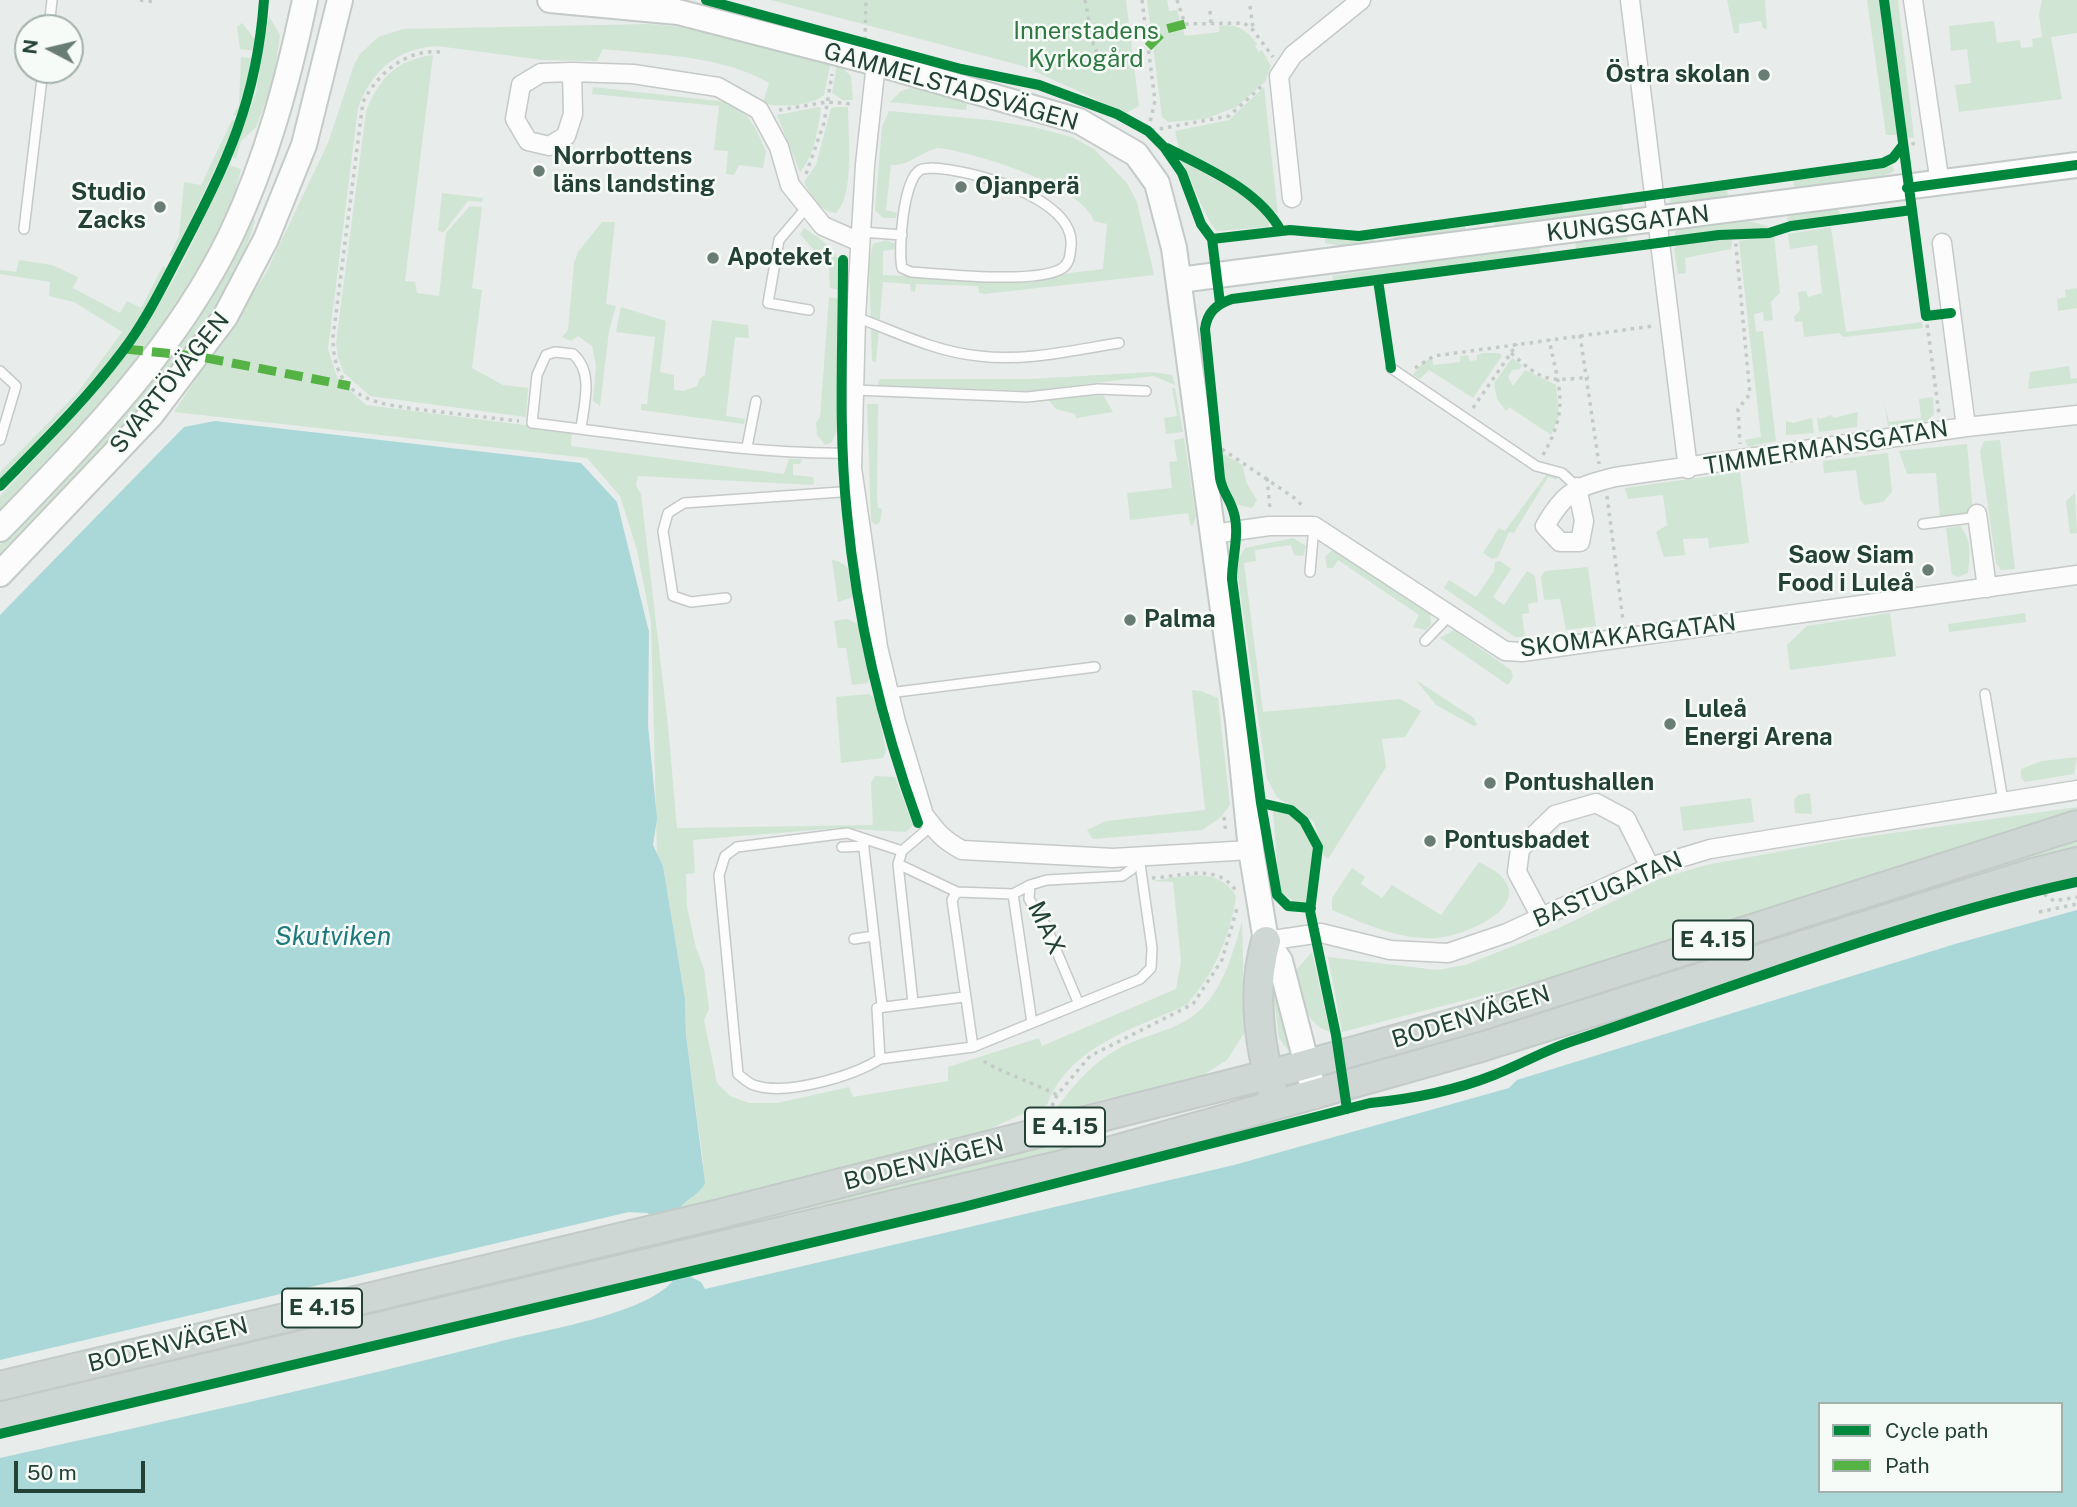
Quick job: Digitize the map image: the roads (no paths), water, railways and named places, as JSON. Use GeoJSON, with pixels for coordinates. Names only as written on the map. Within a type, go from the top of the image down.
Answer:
{"type":"FeatureCollection","features":[{"type":"Feature","properties":{"kind":"main road","name":"BODENVÄGEN"},"geometry":{"type":"LineString","coordinates":[[0,1386],[694,1220],[1306,1064],[1477,1017],[2077,825]]}},
{"type":"Feature","properties":{"kind":"main road","name":"BODENVÄGEN"},"geometry":{"type":"LineString","coordinates":[[0,1416],[1066,1164],[1276,1107],[1481,1047],[2033,873],[2077,862]]}},
{"type":"Feature","properties":{"kind":"main road"},"geometry":{"type":"LineString","coordinates":[[1266,941],[1259,965],[1258,988],[1268,1074],[1276,1107]]}},
{"type":"Feature","properties":{"kind":"street","name":"SVARTÖVÄGEN"},"geometry":{"type":"LineString","coordinates":[[0,529],[112,412],[160,351],[200,292],[231,235],[258,171],[286,85],[305,0]]}},
{"type":"Feature","properties":{"kind":"street","name":"SVARTÖVÄGEN"},"geometry":{"type":"LineString","coordinates":[[0,574],[151,415],[225,317],[267,239],[304,145],[341,0]]}},
{"type":"Feature","properties":{"kind":"street","name":"GAMMELSTADSVÄGEN"},"geometry":{"type":"LineString","coordinates":[[550,0],[678,12],[873,51],[1079,121],[1136,154],[1157,183],[1179,279],[1251,850],[1266,941],[1280,961],[1315,1096]]}},
{"type":"Feature","properties":{"kind":"street"},"geometry":{"type":"LineString","coordinates":[[1292,198],[1274,73],[1361,0]]}},
{"type":"Feature","properties":{"kind":"street"},"geometry":{"type":"LineString","coordinates":[[1630,0],[1688,469]]}},
{"type":"Feature","properties":{"kind":"street"},"geometry":{"type":"LineString","coordinates":[[1913,0],[1940,184]]}},
{"type":"Feature","properties":{"kind":"street"},"geometry":{"type":"LineString","coordinates":[[873,51],[856,317],[853,453],[855,491],[878,647],[924,815],[930,827],[944,841],[962,850],[1139,857],[1251,850]]}},
{"type":"Feature","properties":{"kind":"street"},"geometry":{"type":"LineString","coordinates":[[572,72],[573,114],[566,136],[549,146],[528,141],[515,119],[522,85],[541,73],[572,72],[633,74],[718,87],[759,110],[779,147],[790,186],[822,226],[861,237]]}},
{"type":"Feature","properties":{"kind":"street","name":"KUNGSGATAN"},"geometry":{"type":"LineString","coordinates":[[1179,279],[2077,165]]}},
{"type":"Feature","properties":{"kind":"street"},"geometry":{"type":"LineString","coordinates":[[1942,243],[1966,427]]}},
{"type":"Feature","properties":{"kind":"street","name":"TIMMERMANSGATAN"},"geometry":{"type":"LineString","coordinates":[[1577,487],[1615,477],[1688,469],[1966,427],[2077,415]]}},
{"type":"Feature","properties":{"kind":"street"},"geometry":{"type":"LineString","coordinates":[[1977,516],[1987,588]]}},
{"type":"Feature","properties":{"kind":"street"},"geometry":{"type":"LineString","coordinates":[[1213,534],[1269,526],[1314,526]]}},
{"type":"Feature","properties":{"kind":"street","name":"SKOMAKARGATAN"},"geometry":{"type":"LineString","coordinates":[[1314,526],[1504,651],[1522,652],[2077,575]]}},
{"type":"Feature","properties":{"kind":"street","name":"BASTUGATAN"},"geometry":{"type":"LineString","coordinates":[[1266,941],[1321,933],[1390,950],[1448,953],[1507,933],[1650,867],[1710,849],[2077,790]]}},
{"type":"Feature","properties":{"kind":"street"},"geometry":{"type":"LineString","coordinates":[[1541,917],[1517,872],[1520,849],[1555,815],[1597,803],[1626,819],[1650,867]]}},
{"type":"Feature","properties":{"kind":"lane"},"geometry":{"type":"LineString","coordinates":[[24,229],[41,84]]}},
{"type":"Feature","properties":{"kind":"lane"},"geometry":{"type":"LineString","coordinates":[[931,168],[969,172],[1045,203],[1062,218],[1072,236],[1070,260],[1063,268],[1041,276],[994,276],[911,272],[902,268],[902,236],[911,181],[919,170],[931,168]]}},
{"type":"Feature","properties":{"kind":"lane"},"geometry":{"type":"LineString","coordinates":[[801,200],[779,240],[768,303],[809,310]]}},
{"type":"Feature","properties":{"kind":"lane"},"geometry":{"type":"LineString","coordinates":[[861,237],[902,236]]}},
{"type":"Feature","properties":{"kind":"lane"},"geometry":{"type":"LineString","coordinates":[[856,317],[928,345],[981,357],[1027,356],[1119,343]]}},
{"type":"Feature","properties":{"kind":"lane"},"geometry":{"type":"LineString","coordinates":[[581,428],[586,379],[584,368],[573,354],[546,355],[537,375],[532,422],[581,428],[747,447],[810,453],[853,453]]}},
{"type":"Feature","properties":{"kind":"lane"},"geometry":{"type":"LineString","coordinates":[[1391,368],[1536,466],[1562,473],[1577,487]]}},
{"type":"Feature","properties":{"kind":"lane"},"geometry":{"type":"LineString","coordinates":[[0,371],[16,386],[0,440]]}},
{"type":"Feature","properties":{"kind":"lane"},"geometry":{"type":"LineString","coordinates":[[855,390],[1027,397],[1098,389],[1146,391]]}},
{"type":"Feature","properties":{"kind":"lane"},"geometry":{"type":"LineString","coordinates":[[747,447],[756,401]]}},
{"type":"Feature","properties":{"kind":"lane"},"geometry":{"type":"LineString","coordinates":[[726,598],[691,602],[673,596],[663,531],[668,513],[684,503],[855,491]]}},
{"type":"Feature","properties":{"kind":"lane"},"geometry":{"type":"LineString","coordinates":[[1923,524],[1977,516]]}},
{"type":"Feature","properties":{"kind":"lane"},"geometry":{"type":"LineString","coordinates":[[1310,572],[1314,526]]}},
{"type":"Feature","properties":{"kind":"lane"},"geometry":{"type":"LineString","coordinates":[[1425,641],[1450,615]]}},
{"type":"Feature","properties":{"kind":"lane"},"geometry":{"type":"LineString","coordinates":[[889,693],[1095,667]]}},
{"type":"Feature","properties":{"kind":"lane"},"geometry":{"type":"LineString","coordinates":[[1984,695],[2003,801]]}},
{"type":"Feature","properties":{"kind":"lane"},"geometry":{"type":"LineString","coordinates":[[913,1003],[898,864],[902,851],[930,827]]}},
{"type":"Feature","properties":{"kind":"lane"},"geometry":{"type":"LineString","coordinates":[[883,1006],[863,843],[847,832],[737,847],[725,856],[719,875],[738,1074],[755,1086],[774,1088],[841,1078],[880,1059],[973,1047],[1140,979],[1151,968],[1152,948],[1139,857]]}},
{"type":"Feature","properties":{"kind":"lane"},"geometry":{"type":"LineString","coordinates":[[842,847],[863,843],[902,851]]}},
{"type":"Feature","properties":{"kind":"lane","name":"MAX"},"geometry":{"type":"LineString","coordinates":[[1078,1002],[1046,926],[1029,900],[1030,885],[1047,880],[1122,876],[1132,869],[1139,857]]}},
{"type":"Feature","properties":{"kind":"lane"},"geometry":{"type":"LineString","coordinates":[[898,864],[957,892],[1013,894],[1030,885]]}},
{"type":"Feature","properties":{"kind":"lane"},"geometry":{"type":"LineString","coordinates":[[957,892],[952,900],[973,1047]]}},
{"type":"Feature","properties":{"kind":"lane"},"geometry":{"type":"LineString","coordinates":[[1013,894],[1032,1023]]}},
{"type":"Feature","properties":{"kind":"lane"},"geometry":{"type":"LineString","coordinates":[[854,939],[874,936]]}},
{"type":"Feature","properties":{"kind":"lane"},"geometry":{"type":"LineString","coordinates":[[880,1059],[877,1008],[964,997]]}},
{"type":"Feature","properties":{"kind":"water","name":"Skutviken"},"geometry":{"type":"Polygon","coordinates":[[[215,421],[581,463],[617,502],[649,632],[648,725],[657,819],[653,845],[663,866],[685,999],[686,1035],[705,1183],[678,1213],[691,1277],[701,1282],[705,1289],[1234,1165],[1509,1088],[1517,1080],[1955,944],[2077,910],[2077,1507],[0,1507],[0,1458],[591,1320],[638,1304],[658,1294],[672,1282],[657,1218],[647,1213],[629,1212],[0,1360],[0,615],[184,427],[215,421]]]}},
{"type":"Feature","properties":{"kind":"place","name":"Östra skolan"},"geometry":{"type":"Point","coordinates":[1764,75]}},
{"type":"Feature","properties":{"kind":"place","name":"Norrbottens läns landsting"},"geometry":{"type":"Point","coordinates":[539,171]}},
{"type":"Feature","properties":{"kind":"place","name":"Ojanperä"},"geometry":{"type":"Point","coordinates":[961,187]}},
{"type":"Feature","properties":{"kind":"place","name":"Studio Zacks"},"geometry":{"type":"Point","coordinates":[160,207]}},
{"type":"Feature","properties":{"kind":"place","name":"Apoteket"},"geometry":{"type":"Point","coordinates":[713,258]}},
{"type":"Feature","properties":{"kind":"place","name":"Saow Siam Food i Luleå"},"geometry":{"type":"Point","coordinates":[1928,570]}},
{"type":"Feature","properties":{"kind":"place","name":"Palma"},"geometry":{"type":"Point","coordinates":[1130,620]}},
{"type":"Feature","properties":{"kind":"place","name":"Luleå Energi Arena"},"geometry":{"type":"Point","coordinates":[1670,724]}},
{"type":"Feature","properties":{"kind":"place","name":"Pontushallen"},"geometry":{"type":"Point","coordinates":[1490,783]}},
{"type":"Feature","properties":{"kind":"place","name":"Pontusbadet"},"geometry":{"type":"Point","coordinates":[1430,841]}},
{"type":"Feature","properties":{"kind":"park label","name":"Innerstadens Kyrkogård"},"geometry":{"type":"Point","coordinates":[1086,46]}}]}
